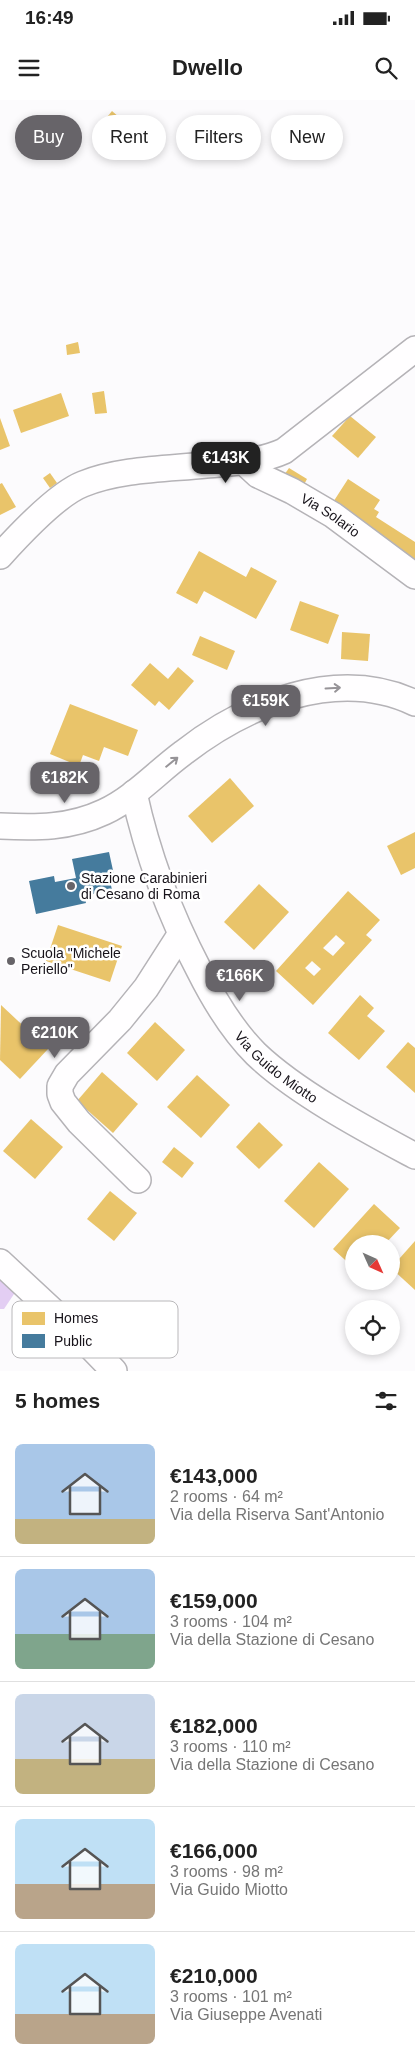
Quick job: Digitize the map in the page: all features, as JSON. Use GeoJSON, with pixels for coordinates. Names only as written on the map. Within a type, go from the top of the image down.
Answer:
{"type":"FeatureCollection","features":[{"type":"Feature","properties":{"kind":"street"},"geometry":{"type":"LineString","coordinates":[[0,556],[52,505],[82,484],[130,473],[244,462],[274,455],[290,448],[410,360]]}},
{"type":"Feature","properties":{"kind":"street","name":"Via Solario"},"geometry":{"type":"LineString","coordinates":[[244,462],[258,475],[292,491],[333,515],[415,576]]}},
{"type":"Feature","properties":{"kind":"street"},"geometry":{"type":"LineString","coordinates":[[0,826],[38,828],[70,824],[104,812],[134,794],[183,753],[215,731],[254,711],[288,698],[324,689],[357,688],[388,693],[415,703]]}},
{"type":"Feature","properties":{"kind":"street","name":"Via Guido Miotto"},"geometry":{"type":"LineString","coordinates":[[134,794],[146,847],[180,935],[212,995],[232,1026],[256,1053],[286,1079],[415,1156]]}},
{"type":"Feature","properties":{"kind":"street"},"geometry":{"type":"LineString","coordinates":[[138,1180],[79,1122],[63,1102],[60,1086],[67,1074],[120,1020],[146,988],[180,935]]}},
{"type":"Feature","properties":{"kind":"street"},"geometry":{"type":"LineString","coordinates":[[0,1262],[42,1301]]}},
{"type":"Feature","properties":{"kind":"street"},"geometry":{"type":"LineString","coordinates":[[101,1358],[114,1371]]}},
{"type":"Feature","properties":{"kind":"shaded area"},"geometry":{"type":"Polygon","coordinates":[[[0,1275],[16,1291],[4,1309],[0,1309],[0,1275]]]}},
{"type":"Feature","properties":{"kind":"building: Homes"},"geometry":{"type":"Polygon","coordinates":[[[78,342],[80,353],[67,355],[66,345],[78,342]]]}},
{"type":"Feature","properties":{"kind":"building: Homes"},"geometry":{"type":"Polygon","coordinates":[[[104,391],[107,413],[95,414],[92,393],[104,391]]]}},
{"type":"Feature","properties":{"kind":"building: Homes"},"geometry":{"type":"Polygon","coordinates":[[[61,393],[69,416],[21,433],[13,410],[61,393]]]}},
{"type":"Feature","properties":{"kind":"building: Homes"},"geometry":{"type":"Polygon","coordinates":[[[350,416],[376,437],[358,458],[332,436],[350,416]]]}},
{"type":"Feature","properties":{"kind":"building: Homes"},"geometry":{"type":"Polygon","coordinates":[[[0,418],[10,446],[0,450],[0,418]]]}},
{"type":"Feature","properties":{"kind":"building: Homes"},"geometry":{"type":"Polygon","coordinates":[[[289,468],[307,479],[301,490],[282,478],[289,468]]]}},
{"type":"Feature","properties":{"kind":"building: Homes"},"geometry":{"type":"Polygon","coordinates":[[[50,473],[57,483],[50,488],[43,478],[50,473]]]}},
{"type":"Feature","properties":{"kind":"building: Homes"},"geometry":{"type":"Polygon","coordinates":[[[348,479],[380,500],[374,509],[379,512],[376,517],[415,542],[415,566],[328,510],[348,479]]]}},
{"type":"Feature","properties":{"kind":"building: Homes"},"geometry":{"type":"Polygon","coordinates":[[[2,483],[16,507],[0,515],[0,484],[2,483]]]}},
{"type":"Feature","properties":{"kind":"building: Homes"},"geometry":{"type":"Polygon","coordinates":[[[199,551],[246,577],[251,567],[277,581],[256,619],[204,591],[197,604],[176,593],[199,551]]]}},
{"type":"Feature","properties":{"kind":"building: Homes"},"geometry":{"type":"Polygon","coordinates":[[[300,601],[339,615],[328,644],[290,630],[300,601]]]}},
{"type":"Feature","properties":{"kind":"building: Homes"},"geometry":{"type":"Polygon","coordinates":[[[342,632],[370,634],[368,661],[341,659],[342,632]]]}},
{"type":"Feature","properties":{"kind":"building: Homes"},"geometry":{"type":"Polygon","coordinates":[[[200,636],[235,651],[227,670],[192,655],[200,636]]]}},
{"type":"Feature","properties":{"kind":"building: Homes"},"geometry":{"type":"Polygon","coordinates":[[[150,663],[168,679],[178,667],[194,681],[169,710],[159,701],[155,706],[131,685],[150,663]]]}},
{"type":"Feature","properties":{"kind":"building: Homes"},"geometry":{"type":"Polygon","coordinates":[[[70,704],[138,730],[128,756],[104,747],[99,761],[83,755],[79,766],[50,754],[70,704]]]}},
{"type":"Feature","properties":{"kind":"building: Homes"},"geometry":{"type":"Polygon","coordinates":[[[230,778],[254,806],[212,843],[188,816],[230,778]]]}},
{"type":"Feature","properties":{"kind":"building: Homes"},"geometry":{"type":"Polygon","coordinates":[[[415,832],[415,868],[401,875],[387,846],[415,832]]]}},
{"type":"Feature","properties":{"kind":"building: Homes"},"geometry":{"type":"Polygon","coordinates":[[[259,884],[289,912],[254,950],[224,922],[259,884]]]}},
{"type":"Feature","properties":{"kind":"building: Homes"},"geometry":{"type":"Polygon","coordinates":[[[348,891],[380,920],[366,935],[372,940],[313,1005],[276,971],[348,891]],[[336,935],[323,948],[333,956],[345,943],[336,935]],[[312,961],[305,968],[314,976],[321,969],[312,961]]]}},
{"type":"Feature","properties":{"kind":"building: Homes"},"geometry":{"type":"Polygon","coordinates":[[[58,925],[122,946],[110,982],[46,961],[58,925]]]}},
{"type":"Feature","properties":{"kind":"building: Homes"},"geometry":{"type":"Polygon","coordinates":[[[360,995],[374,1008],[367,1016],[385,1031],[359,1060],[328,1033],[360,995]]]}},
{"type":"Feature","properties":{"kind":"building: Homes"},"geometry":{"type":"Polygon","coordinates":[[[1,1005],[48,1049],[20,1079],[0,1060],[1,1005]]]}},
{"type":"Feature","properties":{"kind":"building: Homes"},"geometry":{"type":"Polygon","coordinates":[[[155,1022],[185,1050],[157,1081],[127,1053],[155,1022]]]}},
{"type":"Feature","properties":{"kind":"building: Homes"},"geometry":{"type":"Polygon","coordinates":[[[408,1042],[415,1048],[415,1093],[386,1067],[408,1042]]]}},
{"type":"Feature","properties":{"kind":"building: Homes"},"geometry":{"type":"Polygon","coordinates":[[[102,1072],[138,1104],[113,1133],[77,1101],[102,1072]]]}},
{"type":"Feature","properties":{"kind":"building: Homes"},"geometry":{"type":"Polygon","coordinates":[[[197,1075],[230,1105],[201,1138],[167,1107],[197,1075]]]}},
{"type":"Feature","properties":{"kind":"building: Homes"},"geometry":{"type":"Polygon","coordinates":[[[31,1119],[63,1147],[35,1179],[3,1151],[31,1119]]]}},
{"type":"Feature","properties":{"kind":"building: Homes"},"geometry":{"type":"Polygon","coordinates":[[[259,1122],[283,1145],[259,1169],[236,1147],[259,1122]]]}},
{"type":"Feature","properties":{"kind":"building: Homes"},"geometry":{"type":"Polygon","coordinates":[[[174,1147],[194,1163],[182,1178],[162,1162],[174,1147]]]}},
{"type":"Feature","properties":{"kind":"building: Homes"},"geometry":{"type":"Polygon","coordinates":[[[319,1162],[349,1189],[314,1228],[284,1201],[319,1162]]]}},
{"type":"Feature","properties":{"kind":"building: Homes"},"geometry":{"type":"Polygon","coordinates":[[[110,1191],[137,1213],[114,1241],[87,1219],[110,1191]]]}},
{"type":"Feature","properties":{"kind":"building: Homes"},"geometry":{"type":"Polygon","coordinates":[[[374,1204],[400,1228],[393,1235],[346,1235],[374,1204]]]}},
{"type":"Feature","properties":{"kind":"building: Homes"},"geometry":{"type":"Polygon","coordinates":[[[345,1236],[345,1260],[333,1249],[345,1236]]]}},
{"type":"Feature","properties":{"kind":"building: Homes"},"geometry":{"type":"Polygon","coordinates":[[[415,1241],[415,1290],[400,1276],[400,1258],[415,1241]]]}},
{"type":"Feature","properties":{"kind":"building: Public","name":"Stazione Carabinieri di Cesano di Roma"},"geometry":{"type":"Polygon","coordinates":[[[109,852],[114,875],[109,876],[112,890],[84,896],[86,903],[36,914],[29,881],[54,876],[55,882],[76,878],[72,859],[109,852]]]}},
{"type":"Feature","properties":{"kind":"place","name":"Stazione Carabinieri di Cesano di Roma"},"geometry":{"type":"Point","coordinates":[71,886]}},
{"type":"Feature","properties":{"kind":"place","name":"Scuola \"Michele Periello\""},"geometry":{"type":"Point","coordinates":[11,961]}}]}
